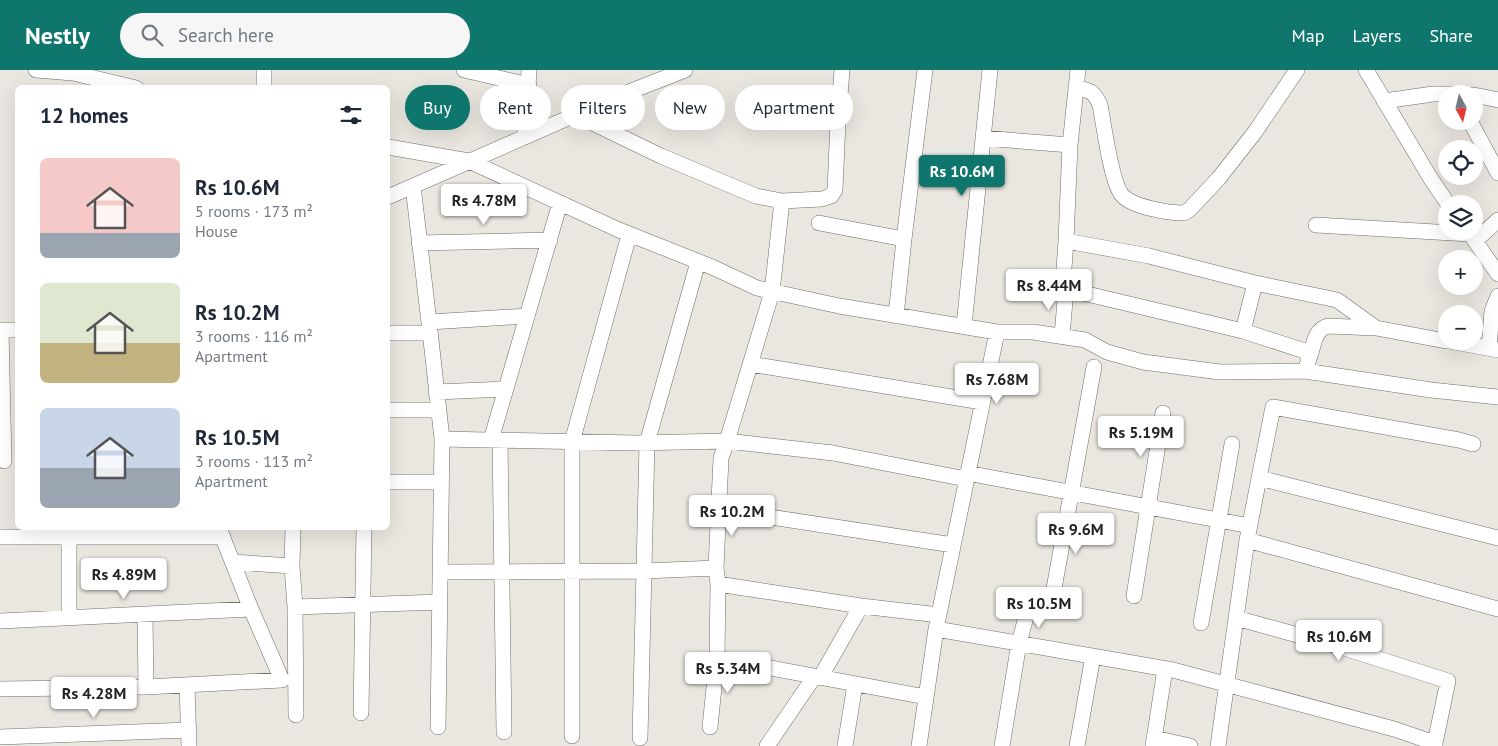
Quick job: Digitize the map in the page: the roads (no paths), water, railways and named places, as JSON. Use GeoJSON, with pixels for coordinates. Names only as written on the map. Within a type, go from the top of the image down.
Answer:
{"type":"FeatureCollection","features":[{"type":"Feature","properties":{"kind":"street"},"geometry":{"type":"LineString","coordinates":[[36,70],[73,74],[122,85]]}},
{"type":"Feature","properties":{"kind":"street"},"geometry":{"type":"LineString","coordinates":[[264,70],[264,85]]}},
{"type":"Feature","properties":{"kind":"street"},"geometry":{"type":"LineString","coordinates":[[464,70],[529,85],[530,70]]}},
{"type":"Feature","properties":{"kind":"street"},"geometry":{"type":"LineString","coordinates":[[645,87],[685,70]]}},
{"type":"Feature","properties":{"kind":"street"},"geometry":{"type":"LineString","coordinates":[[841,85],[842,70]]}},
{"type":"Feature","properties":{"kind":"street"},"geometry":{"type":"LineString","coordinates":[[896,316],[925,70]]}},
{"type":"Feature","properties":{"kind":"street"},"geometry":{"type":"LineString","coordinates":[[964,326],[989,70]]}},
{"type":"Feature","properties":{"kind":"street"},"geometry":{"type":"LineString","coordinates":[[1062,336],[1066,289],[1063,282],[1070,146],[1078,70]]}},
{"type":"Feature","properties":{"kind":"street"},"geometry":{"type":"LineString","coordinates":[[1076,87],[1091,92],[1096,96],[1113,175],[1120,193],[1125,199],[1142,207],[1184,212],[1189,210],[1219,178],[1255,132],[1297,70]]}},
{"type":"Feature","properties":{"kind":"street"},"geometry":{"type":"LineString","coordinates":[[1366,70],[1442,195]]}},
{"type":"Feature","properties":{"kind":"street"},"geometry":{"type":"LineString","coordinates":[[1483,95],[1498,100]]}},
{"type":"Feature","properties":{"kind":"street"},"geometry":{"type":"LineString","coordinates":[[1384,101],[1438,96]]}},
{"type":"Feature","properties":{"kind":"street"},"geometry":{"type":"LineString","coordinates":[[390,196],[561,122]]}},
{"type":"Feature","properties":{"kind":"street"},"geometry":{"type":"LineString","coordinates":[[526,130],[526,137]]}},
{"type":"Feature","properties":{"kind":"street"},"geometry":{"type":"LineString","coordinates":[[607,130],[661,156],[756,196],[782,200],[822,199],[830,196],[835,190],[838,130]]}},
{"type":"Feature","properties":{"kind":"street"},"geometry":{"type":"LineString","coordinates":[[1475,130],[1498,173]]}},
{"type":"Feature","properties":{"kind":"street"},"geometry":{"type":"LineString","coordinates":[[983,138],[1070,146]]}},
{"type":"Feature","properties":{"kind":"street"},"geometry":{"type":"LineString","coordinates":[[390,147],[469,161],[629,234],[757,288],[772,292],[839,306],[997,332],[1033,332],[1086,340],[1107,352],[1143,362],[1220,372],[1253,370],[1305,371],[1431,390],[1498,397]]}},
{"type":"Feature","properties":{"kind":"street"},"geometry":{"type":"LineString","coordinates":[[413,186],[442,439],[438,727]]}},
{"type":"Feature","properties":{"kind":"street"},"geometry":{"type":"LineString","coordinates":[[710,727],[717,658],[718,584],[716,568],[721,458],[772,292],[782,200]]}},
{"type":"Feature","properties":{"kind":"street"},"geometry":{"type":"LineString","coordinates":[[504,732],[503,570],[496,440],[506,389],[560,203]]}},
{"type":"Feature","properties":{"kind":"street"},"geometry":{"type":"LineString","coordinates":[[1483,228],[1498,220]]}},
{"type":"Feature","properties":{"kind":"street"},"geometry":{"type":"LineString","coordinates":[[819,223],[904,239]]}},
{"type":"Feature","properties":{"kind":"street"},"geometry":{"type":"LineString","coordinates":[[1316,225],[1438,233]]}},
{"type":"Feature","properties":{"kind":"street"},"geometry":{"type":"LineString","coordinates":[[572,736],[572,442],[629,234]]}},
{"type":"Feature","properties":{"kind":"street"},"geometry":{"type":"LineString","coordinates":[[419,243],[550,240]]}},
{"type":"Feature","properties":{"kind":"street"},"geometry":{"type":"LineString","coordinates":[[1066,240],[1149,256],[1255,284],[1337,300],[1376,328]]}},
{"type":"Feature","properties":{"kind":"street"},"geometry":{"type":"LineString","coordinates":[[1474,240],[1498,274]]}},
{"type":"Feature","properties":{"kind":"street"},"geometry":{"type":"LineString","coordinates":[[640,738],[647,443],[698,262]]}},
{"type":"Feature","properties":{"kind":"street"},"geometry":{"type":"LineString","coordinates":[[1243,331],[1255,284]]}},
{"type":"Feature","properties":{"kind":"street"},"geometry":{"type":"LineString","coordinates":[[1066,289],[1243,331],[1311,353]]}},
{"type":"Feature","properties":{"kind":"street"},"geometry":{"type":"LineString","coordinates":[[1494,349],[1492,311],[1498,296]]}},
{"type":"Feature","properties":{"kind":"street"},"geometry":{"type":"LineString","coordinates":[[390,333],[528,316]]}},
{"type":"Feature","properties":{"kind":"street"},"geometry":{"type":"LineString","coordinates":[[1305,371],[1318,331],[1328,326],[1376,328],[1438,339]]}},
{"type":"Feature","properties":{"kind":"street"},"geometry":{"type":"LineString","coordinates":[[7,461],[1,410],[0,330],[15,330]]}},
{"type":"Feature","properties":{"kind":"street"},"geometry":{"type":"LineString","coordinates":[[919,746],[938,622],[997,332]]}},
{"type":"Feature","properties":{"kind":"street"},"geometry":{"type":"LineString","coordinates":[[750,364],[982,402]]}},
{"type":"Feature","properties":{"kind":"street"},"geometry":{"type":"LineString","coordinates":[[1002,746],[1019,643],[1029,606],[1032,600],[1047,599],[1053,594],[1073,493],[1094,367]]}},
{"type":"Feature","properties":{"kind":"street"},"geometry":{"type":"LineString","coordinates":[[436,392],[506,389]]}},
{"type":"Feature","properties":{"kind":"street"},"geometry":{"type":"LineString","coordinates":[[1218,746],[1248,533],[1272,407],[1473,444]]}},
{"type":"Feature","properties":{"kind":"street"},"geometry":{"type":"LineString","coordinates":[[390,410],[438,410]]}},
{"type":"Feature","properties":{"kind":"street"},"geometry":{"type":"LineString","coordinates":[[1134,596],[1163,413]]}},
{"type":"Feature","properties":{"kind":"street"},"geometry":{"type":"LineString","coordinates":[[442,439],[647,443],[727,440],[833,453],[1073,493],[1219,520],[1248,533],[1498,609]]}},
{"type":"Feature","properties":{"kind":"street"},"geometry":{"type":"LineString","coordinates":[[1201,623],[1232,444]]}},
{"type":"Feature","properties":{"kind":"street"},"geometry":{"type":"LineString","coordinates":[[1259,478],[1498,538]]}},
{"type":"Feature","properties":{"kind":"street"},"geometry":{"type":"LineString","coordinates":[[390,482],[441,482]]}},
{"type":"Feature","properties":{"kind":"street"},"geometry":{"type":"LineString","coordinates":[[718,508],[953,545]]}},
{"type":"Feature","properties":{"kind":"street"},"geometry":{"type":"LineString","coordinates":[[293,530],[292,566],[295,607],[289,680],[296,715]]}},
{"type":"Feature","properties":{"kind":"street"},"geometry":{"type":"LineString","coordinates":[[361,713],[364,530]]}},
{"type":"Feature","properties":{"kind":"street"},"geometry":{"type":"LineString","coordinates":[[68,617],[69,532]]}},
{"type":"Feature","properties":{"kind":"street"},"geometry":{"type":"LineString","coordinates":[[0,536],[69,532],[221,532],[250,609],[289,680]]}},
{"type":"Feature","properties":{"kind":"street"},"geometry":{"type":"LineString","coordinates":[[233,562],[292,566]]}},
{"type":"Feature","properties":{"kind":"street"},"geometry":{"type":"LineString","coordinates":[[440,572],[503,570],[572,572],[644,571],[716,568]]}},
{"type":"Feature","properties":{"kind":"street"},"geometry":{"type":"LineString","coordinates":[[718,584],[861,606],[938,622],[1019,643],[1165,669],[1394,730],[1435,745],[1448,681],[1341,647],[1236,618]]}},
{"type":"Feature","properties":{"kind":"street"},"geometry":{"type":"LineString","coordinates":[[295,607],[440,602]]}},
{"type":"Feature","properties":{"kind":"street"},"geometry":{"type":"LineString","coordinates":[[767,746],[817,677],[861,606]]}},
{"type":"Feature","properties":{"kind":"street"},"geometry":{"type":"LineString","coordinates":[[0,621],[250,609]]}},
{"type":"Feature","properties":{"kind":"street"},"geometry":{"type":"LineString","coordinates":[[145,615],[146,687]]}},
{"type":"Feature","properties":{"kind":"street"},"geometry":{"type":"LineString","coordinates":[[1077,746],[1093,656]]}},
{"type":"Feature","properties":{"kind":"street"},"geometry":{"type":"LineString","coordinates":[[717,658],[926,697]]}},
{"type":"Feature","properties":{"kind":"street"},"geometry":{"type":"LineString","coordinates":[[1165,669],[1154,742],[1190,746]]}},
{"type":"Feature","properties":{"kind":"street"},"geometry":{"type":"LineString","coordinates":[[0,688],[187,686],[289,680]]}},
{"type":"Feature","properties":{"kind":"street"},"geometry":{"type":"LineString","coordinates":[[845,746],[855,684]]}},
{"type":"Feature","properties":{"kind":"street"},"geometry":{"type":"LineString","coordinates":[[187,686],[189,746]]}},
{"type":"Feature","properties":{"kind":"street"},"geometry":{"type":"LineString","coordinates":[[0,737],[68,740],[139,739],[189,730]]}}]}
